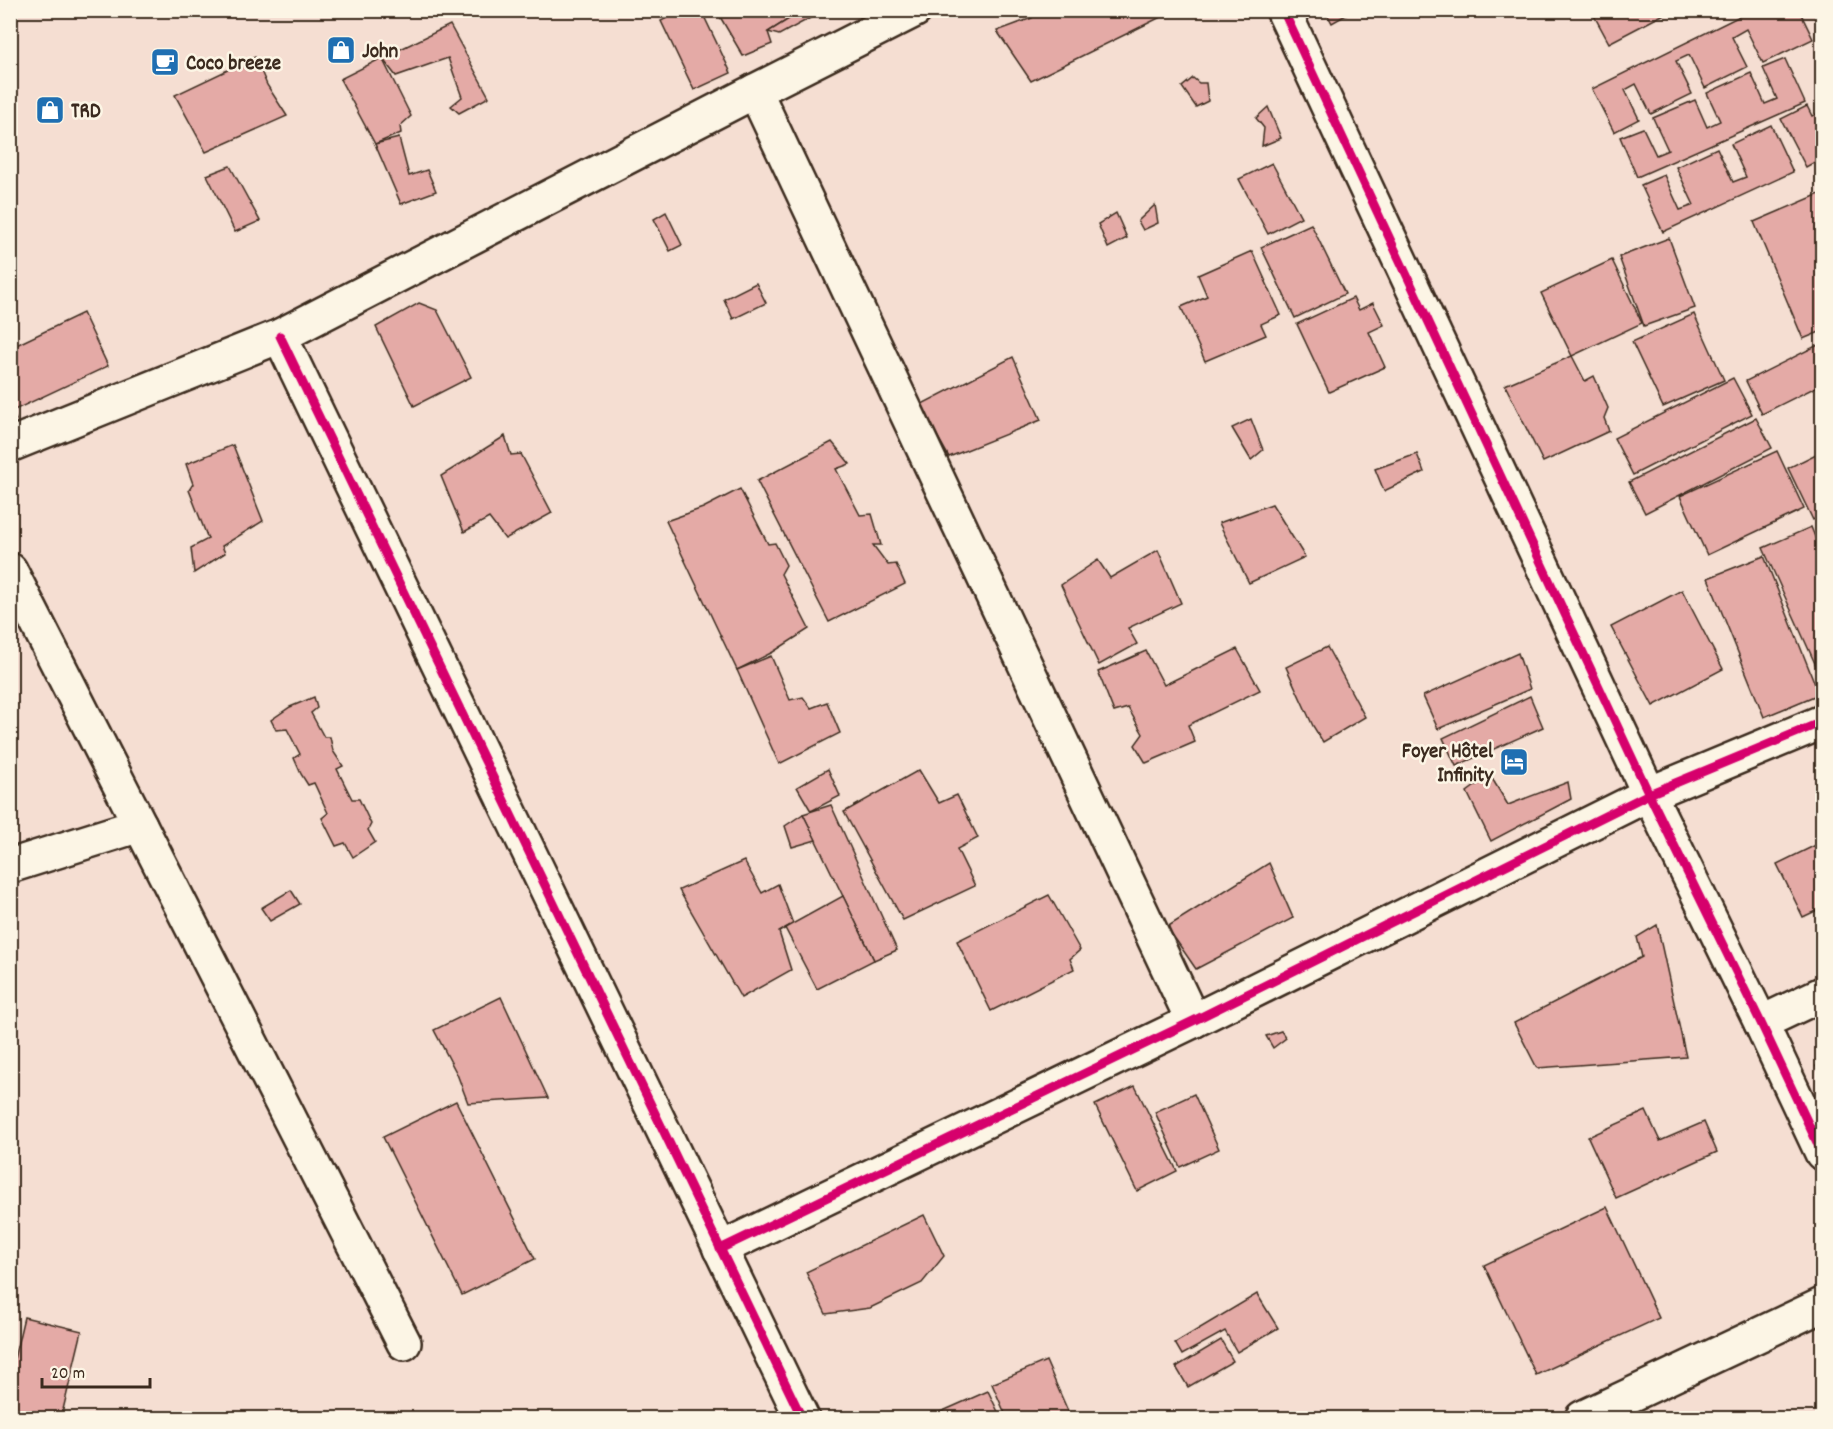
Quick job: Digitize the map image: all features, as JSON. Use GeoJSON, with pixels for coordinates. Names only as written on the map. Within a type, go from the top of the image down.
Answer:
{"type":"FeatureCollection","features":[{"type":"Feature","properties":{"kind":"street"},"geometry":{"type":"LineString","coordinates":[[10,445],[280,336],[915,10]]}},
{"type":"Feature","properties":{"kind":"street"},"geometry":{"type":"LineString","coordinates":[[1283,10],[1649,794],[1822,1153]]}},
{"type":"Feature","properties":{"kind":"street"},"geometry":{"type":"LineString","coordinates":[[755,91],[1193,1021]]}},
{"type":"Feature","properties":{"kind":"street"},"geometry":{"type":"LineString","coordinates":[[280,336],[802,1419]]}},
{"type":"Feature","properties":{"kind":"street"},"geometry":{"type":"LineString","coordinates":[[10,570],[404,1343]]}},
{"type":"Feature","properties":{"kind":"street"},"geometry":{"type":"LineString","coordinates":[[720,1249],[1193,1021],[1649,794],[1822,722]]}},
{"type":"Feature","properties":{"kind":"street"},"geometry":{"type":"LineString","coordinates":[[10,866],[140,825]]}},
{"type":"Feature","properties":{"kind":"street"},"geometry":{"type":"LineString","coordinates":[[1761,1023],[1822,994]]}},
{"type":"Feature","properties":{"kind":"street"},"geometry":{"type":"LineString","coordinates":[[1582,1419],[1822,1305]]}},
{"type":"Feature","properties":{"kind":"building"},"geometry":{"type":"Polygon","coordinates":[[[683,10],[701,10],[731,73],[694,90],[661,21],[683,10]]]}},
{"type":"Feature","properties":{"kind":"building"},"geometry":{"type":"Polygon","coordinates":[[[710,10],[791,11],[789,19],[768,32],[772,44],[743,56],[719,15],[713,17],[710,10]]]}},
{"type":"Feature","properties":{"kind":"building"},"geometry":{"type":"Polygon","coordinates":[[[791,10],[825,10],[779,35],[768,32],[789,19],[791,10]]]}},
{"type":"Feature","properties":{"kind":"building"},"geometry":{"type":"Polygon","coordinates":[[[1030,10],[1173,11],[1031,81],[997,31],[1032,18],[1030,10]]]}},
{"type":"Feature","properties":{"kind":"building"},"geometry":{"type":"Polygon","coordinates":[[[1325,10],[1355,10],[1332,23],[1325,10]]]}},
{"type":"Feature","properties":{"kind":"building"},"geometry":{"type":"Polygon","coordinates":[[[1591,10],[1672,10],[1609,43],[1591,10]]]}},
{"type":"Feature","properties":{"kind":"building"},"geometry":{"type":"Polygon","coordinates":[[[1752,10],[1799,10],[1813,39],[1763,63],[1746,29],[1732,37],[1747,67],[1705,88],[1689,55],[1676,61],[1692,94],[1651,114],[1636,84],[1625,90],[1639,119],[1614,132],[1592,89],[1752,10]]]}},
{"type":"Feature","properties":{"kind":"building"},"geometry":{"type":"Polygon","coordinates":[[[450,25],[489,97],[459,113],[451,106],[462,97],[448,58],[396,76],[382,58],[450,25]]]}},
{"type":"Feature","properties":{"kind":"building"},"geometry":{"type":"Polygon","coordinates":[[[255,57],[267,85],[287,116],[206,152],[175,95],[255,57]]]}},
{"type":"Feature","properties":{"kind":"building"},"geometry":{"type":"Polygon","coordinates":[[[382,58],[411,116],[400,126],[401,133],[375,144],[340,79],[382,58]]]}},
{"type":"Feature","properties":{"kind":"building"},"geometry":{"type":"Polygon","coordinates":[[[1785,59],[1805,103],[1637,177],[1620,137],[1643,128],[1656,155],[1668,150],[1653,118],[1695,100],[1707,127],[1720,121],[1707,93],[1751,73],[1765,104],[1777,99],[1763,68],[1785,59]]]}},
{"type":"Feature","properties":{"kind":"building"},"geometry":{"type":"Polygon","coordinates":[[[1193,78],[1199,83],[1206,83],[1208,101],[1196,107],[1182,87],[1193,78]]]}},
{"type":"Feature","properties":{"kind":"building"},"geometry":{"type":"Polygon","coordinates":[[[1807,106],[1812,116],[1822,111],[1822,158],[1806,167],[1781,119],[1807,106]]]}},
{"type":"Feature","properties":{"kind":"building"},"geometry":{"type":"Polygon","coordinates":[[[1268,107],[1281,138],[1262,146],[1264,128],[1256,118],[1268,107]]]}},
{"type":"Feature","properties":{"kind":"building"},"geometry":{"type":"Polygon","coordinates":[[[1771,125],[1793,172],[1663,232],[1641,185],[1664,175],[1680,210],[1694,205],[1676,167],[1717,148],[1733,182],[1746,177],[1731,144],[1771,125]]]}},
{"type":"Feature","properties":{"kind":"building"},"geometry":{"type":"Polygon","coordinates":[[[399,138],[409,176],[427,170],[436,191],[401,204],[375,144],[399,138]]]}},
{"type":"Feature","properties":{"kind":"building"},"geometry":{"type":"Polygon","coordinates":[[[1272,163],[1301,217],[1268,234],[1239,179],[1272,163]]]}},
{"type":"Feature","properties":{"kind":"building"},"geometry":{"type":"Polygon","coordinates":[[[230,166],[260,221],[235,232],[207,175],[230,166]]]}},
{"type":"Feature","properties":{"kind":"building"},"geometry":{"type":"Polygon","coordinates":[[[1822,193],[1822,331],[1803,339],[1754,222],[1822,193]]]}},
{"type":"Feature","properties":{"kind":"building"},"geometry":{"type":"Polygon","coordinates":[[[1155,205],[1158,223],[1143,230],[1138,221],[1155,205]]]}},
{"type":"Feature","properties":{"kind":"building"},"geometry":{"type":"Polygon","coordinates":[[[666,212],[682,245],[670,251],[654,219],[666,212]]]}},
{"type":"Feature","properties":{"kind":"building"},"geometry":{"type":"Polygon","coordinates":[[[1116,213],[1127,238],[1108,248],[1098,224],[1116,213]]]}},
{"type":"Feature","properties":{"kind":"building"},"geometry":{"type":"Polygon","coordinates":[[[1311,224],[1345,294],[1295,318],[1261,247],[1311,224]]]}},
{"type":"Feature","properties":{"kind":"building"},"geometry":{"type":"Polygon","coordinates":[[[1669,238],[1695,308],[1644,326],[1619,257],[1669,238]]]}},
{"type":"Feature","properties":{"kind":"building"},"geometry":{"type":"Polygon","coordinates":[[[1252,251],[1281,315],[1261,324],[1266,335],[1205,361],[1181,307],[1207,296],[1198,275],[1252,251]]]}},
{"type":"Feature","properties":{"kind":"building"},"geometry":{"type":"Polygon","coordinates":[[[1612,260],[1642,323],[1572,356],[1541,293],[1612,260]]]}},
{"type":"Feature","properties":{"kind":"building"},"geometry":{"type":"Polygon","coordinates":[[[756,283],[766,303],[733,319],[724,299],[756,283]]]}},
{"type":"Feature","properties":{"kind":"building"},"geometry":{"type":"Polygon","coordinates":[[[1353,298],[1359,310],[1373,303],[1384,325],[1369,332],[1385,367],[1329,392],[1297,324],[1353,298]]]}},
{"type":"Feature","properties":{"kind":"building"},"geometry":{"type":"Polygon","coordinates":[[[419,303],[437,310],[471,377],[414,406],[376,327],[419,303]]]}},
{"type":"Feature","properties":{"kind":"building"},"geometry":{"type":"Polygon","coordinates":[[[83,313],[108,366],[12,411],[16,420],[10,423],[10,348],[83,313]]]}},
{"type":"Feature","properties":{"kind":"building"},"geometry":{"type":"Polygon","coordinates":[[[1694,314],[1724,380],[1663,407],[1632,342],[1694,314]]]}},
{"type":"Feature","properties":{"kind":"building"},"geometry":{"type":"Polygon","coordinates":[[[1822,343],[1822,384],[1762,414],[1746,381],[1822,343]]]}},
{"type":"Feature","properties":{"kind":"building"},"geometry":{"type":"Polygon","coordinates":[[[1572,356],[1585,381],[1594,376],[1608,408],[1604,418],[1609,431],[1543,462],[1505,385],[1572,356]]]}},
{"type":"Feature","properties":{"kind":"building"},"geometry":{"type":"Polygon","coordinates":[[[1013,357],[1041,420],[949,457],[920,405],[1013,357]]]}},
{"type":"Feature","properties":{"kind":"building"},"geometry":{"type":"Polygon","coordinates":[[[1733,378],[1752,414],[1633,475],[1614,438],[1733,378]]]}},
{"type":"Feature","properties":{"kind":"building"},"geometry":{"type":"Polygon","coordinates":[[[1756,418],[1772,448],[1645,513],[1629,482],[1756,418]]]}},
{"type":"Feature","properties":{"kind":"building"},"geometry":{"type":"Polygon","coordinates":[[[1251,419],[1263,450],[1251,460],[1232,428],[1251,419]]]}},
{"type":"Feature","properties":{"kind":"building"},"geometry":{"type":"Polygon","coordinates":[[[505,436],[511,455],[521,454],[552,513],[505,539],[489,518],[464,532],[441,476],[505,436]]]}},
{"type":"Feature","properties":{"kind":"building"},"geometry":{"type":"Polygon","coordinates":[[[832,442],[850,464],[836,469],[860,515],[872,514],[881,545],[873,545],[888,565],[896,564],[905,584],[829,622],[757,481],[832,442]]]}},
{"type":"Feature","properties":{"kind":"building"},"geometry":{"type":"Polygon","coordinates":[[[233,445],[263,521],[222,546],[225,553],[194,573],[191,548],[208,539],[189,490],[193,484],[186,464],[233,445]]]}},
{"type":"Feature","properties":{"kind":"building"},"geometry":{"type":"Polygon","coordinates":[[[1777,451],[1804,509],[1707,555],[1680,496],[1777,451]]]}},
{"type":"Feature","properties":{"kind":"building"},"geometry":{"type":"Polygon","coordinates":[[[1822,451],[1822,515],[1813,520],[1788,468],[1822,451]]]}},
{"type":"Feature","properties":{"kind":"building"},"geometry":{"type":"Polygon","coordinates":[[[1417,454],[1424,472],[1384,491],[1375,469],[1417,454]]]}},
{"type":"Feature","properties":{"kind":"building"},"geometry":{"type":"Polygon","coordinates":[[[740,489],[768,544],[775,543],[786,565],[781,574],[809,629],[773,652],[737,670],[666,521],[703,508],[740,489]]]}},
{"type":"Feature","properties":{"kind":"building"},"geometry":{"type":"Polygon","coordinates":[[[1272,504],[1305,557],[1249,583],[1219,523],[1272,504]]]}},
{"type":"Feature","properties":{"kind":"building"},"geometry":{"type":"Polygon","coordinates":[[[1811,527],[1822,554],[1822,679],[1763,548],[1811,527]]]}},
{"type":"Feature","properties":{"kind":"building"},"geometry":{"type":"Polygon","coordinates":[[[1158,550],[1181,603],[1128,628],[1137,644],[1099,665],[1061,585],[1098,560],[1110,578],[1158,550]]]}},
{"type":"Feature","properties":{"kind":"building"},"geometry":{"type":"Polygon","coordinates":[[[1764,556],[1819,694],[1764,717],[1708,578],[1764,556]]]}},
{"type":"Feature","properties":{"kind":"building"},"geometry":{"type":"Polygon","coordinates":[[[1682,590],[1723,669],[1653,706],[1611,627],[1682,590]]]}},
{"type":"Feature","properties":{"kind":"building"},"geometry":{"type":"Polygon","coordinates":[[[1327,647],[1365,717],[1323,742],[1313,726],[1286,667],[1327,647]]]}},
{"type":"Feature","properties":{"kind":"building"},"geometry":{"type":"Polygon","coordinates":[[[1237,649],[1260,690],[1188,725],[1195,742],[1146,763],[1135,745],[1143,734],[1128,708],[1114,712],[1098,672],[1146,651],[1164,685],[1237,649]]]}},
{"type":"Feature","properties":{"kind":"building"},"geometry":{"type":"Polygon","coordinates":[[[1518,653],[1530,689],[1438,729],[1423,696],[1518,653]]]}},
{"type":"Feature","properties":{"kind":"building"},"geometry":{"type":"Polygon","coordinates":[[[771,656],[790,700],[803,697],[811,708],[827,702],[840,733],[779,764],[737,670],[771,656]]]}},
{"type":"Feature","properties":{"kind":"building"},"geometry":{"type":"Polygon","coordinates":[[[1530,696],[1543,727],[1456,766],[1443,738],[1530,696]]]}},
{"type":"Feature","properties":{"kind":"building"},"geometry":{"type":"Polygon","coordinates":[[[314,697],[317,708],[311,713],[324,737],[330,737],[333,751],[343,766],[337,769],[352,799],[359,799],[371,824],[368,830],[375,842],[353,857],[345,843],[336,846],[322,818],[328,813],[314,783],[308,785],[301,774],[294,758],[300,754],[287,729],[276,730],[271,720],[290,707],[314,697]]]}},
{"type":"Feature","properties":{"kind":"building"},"geometry":{"type":"Polygon","coordinates":[[[828,769],[840,796],[811,811],[797,787],[828,769]]]}},
{"type":"Feature","properties":{"kind":"building"},"geometry":{"type":"Polygon","coordinates":[[[919,770],[939,803],[957,795],[978,838],[957,849],[975,886],[903,920],[844,812],[919,770]]]}},
{"type":"Feature","properties":{"kind":"building"},"geometry":{"type":"Polygon","coordinates":[[[1490,775],[1508,805],[1568,782],[1571,799],[1491,841],[1467,792],[1490,775]]]}},
{"type":"Feature","properties":{"kind":"building"},"geometry":{"type":"Polygon","coordinates":[[[831,805],[897,950],[874,960],[803,814],[831,805]]]}},
{"type":"Feature","properties":{"kind":"building"},"geometry":{"type":"Polygon","coordinates":[[[803,814],[816,840],[792,847],[785,826],[803,814]]]}},
{"type":"Feature","properties":{"kind":"building"},"geometry":{"type":"Polygon","coordinates":[[[1822,842],[1822,908],[1803,917],[1777,864],[1822,842]]]}},
{"type":"Feature","properties":{"kind":"building"},"geometry":{"type":"Polygon","coordinates":[[[744,861],[762,893],[778,884],[793,924],[779,932],[791,970],[741,998],[679,890],[744,861]]]}},
{"type":"Feature","properties":{"kind":"building"},"geometry":{"type":"Polygon","coordinates":[[[1269,863],[1293,918],[1196,969],[1167,927],[1269,863]]]}},
{"type":"Feature","properties":{"kind":"building"},"geometry":{"type":"Polygon","coordinates":[[[291,890],[300,904],[270,921],[261,908],[291,890]]]}},
{"type":"Feature","properties":{"kind":"building"},"geometry":{"type":"Polygon","coordinates":[[[1049,895],[1080,950],[1070,959],[1074,969],[991,1011],[957,941],[1049,895]]]}},
{"type":"Feature","properties":{"kind":"building"},"geometry":{"type":"Polygon","coordinates":[[[843,896],[874,960],[817,989],[785,928],[843,896]]]}},
{"type":"Feature","properties":{"kind":"building"},"geometry":{"type":"Polygon","coordinates":[[[1657,925],[1686,1057],[1537,1068],[1514,1023],[1642,957],[1637,937],[1657,925]]]}},
{"type":"Feature","properties":{"kind":"building"},"geometry":{"type":"Polygon","coordinates":[[[501,997],[548,1098],[468,1103],[457,1074],[434,1030],[501,997]]]}},
{"type":"Feature","properties":{"kind":"building"},"geometry":{"type":"Polygon","coordinates":[[[1281,1031],[1286,1038],[1273,1048],[1266,1036],[1281,1031]]]}},
{"type":"Feature","properties":{"kind":"building"},"geometry":{"type":"Polygon","coordinates":[[[1822,1063],[1822,1080],[1816,1066],[1822,1063]]]}},
{"type":"Feature","properties":{"kind":"building"},"geometry":{"type":"Polygon","coordinates":[[[1135,1086],[1177,1171],[1137,1191],[1095,1105],[1135,1086]]]}},
{"type":"Feature","properties":{"kind":"building"},"geometry":{"type":"Polygon","coordinates":[[[1194,1094],[1219,1149],[1180,1167],[1155,1112],[1194,1094]]]}},
{"type":"Feature","properties":{"kind":"building"},"geometry":{"type":"Polygon","coordinates":[[[456,1101],[535,1259],[462,1295],[383,1137],[456,1101]]]}},
{"type":"Feature","properties":{"kind":"building"},"geometry":{"type":"Polygon","coordinates":[[[1646,1111],[1660,1141],[1704,1122],[1717,1152],[1616,1198],[1588,1137],[1646,1111]]]}},
{"type":"Feature","properties":{"kind":"building"},"geometry":{"type":"Polygon","coordinates":[[[1607,1207],[1659,1318],[1536,1375],[1484,1265],[1607,1207]]]}},
{"type":"Feature","properties":{"kind":"building"},"geometry":{"type":"Polygon","coordinates":[[[924,1215],[944,1256],[922,1283],[870,1308],[826,1314],[806,1272],[924,1215]]]}},
{"type":"Feature","properties":{"kind":"building"},"geometry":{"type":"Polygon","coordinates":[[[1257,1294],[1278,1328],[1237,1352],[1225,1331],[1182,1355],[1175,1343],[1257,1294]]]}},
{"type":"Feature","properties":{"kind":"building"},"geometry":{"type":"Polygon","coordinates":[[[24,1317],[82,1331],[61,1418],[10,1418],[10,1376],[24,1317]]]}},
{"type":"Feature","properties":{"kind":"building"},"geometry":{"type":"Polygon","coordinates":[[[1221,1340],[1233,1361],[1188,1387],[1176,1367],[1221,1340]]]}},
{"type":"Feature","properties":{"kind":"building"},"geometry":{"type":"Polygon","coordinates":[[[1046,1361],[1071,1418],[1007,1418],[992,1384],[1046,1361]]]}},
{"type":"Feature","properties":{"kind":"building"},"geometry":{"type":"Polygon","coordinates":[[[988,1391],[1001,1418],[927,1418],[988,1391]]]}},
{"type":"Feature","properties":{"kind":"cycle path"},"geometry":{"type":"LineString","coordinates":[[1283,10],[1649,794],[1822,1153]]}},
{"type":"Feature","properties":{"kind":"cycle path"},"geometry":{"type":"LineString","coordinates":[[280,336],[802,1418]]}},
{"type":"Feature","properties":{"kind":"cycle path"},"geometry":{"type":"LineString","coordinates":[[720,1249],[1193,1021],[1649,794],[1822,722]]}},
{"type":"Feature","properties":{"kind":"place","name":"John"},"geometry":{"type":"Point","coordinates":[341,50]}},
{"type":"Feature","properties":{"kind":"place","name":"Coco breeze"},"geometry":{"type":"Point","coordinates":[165,62]}},
{"type":"Feature","properties":{"kind":"place","name":"TRD"},"geometry":{"type":"Point","coordinates":[50,110]}},
{"type":"Feature","properties":{"kind":"place","name":"Foyer Hôtel Infinity"},"geometry":{"type":"Point","coordinates":[1514,762]}}]}
